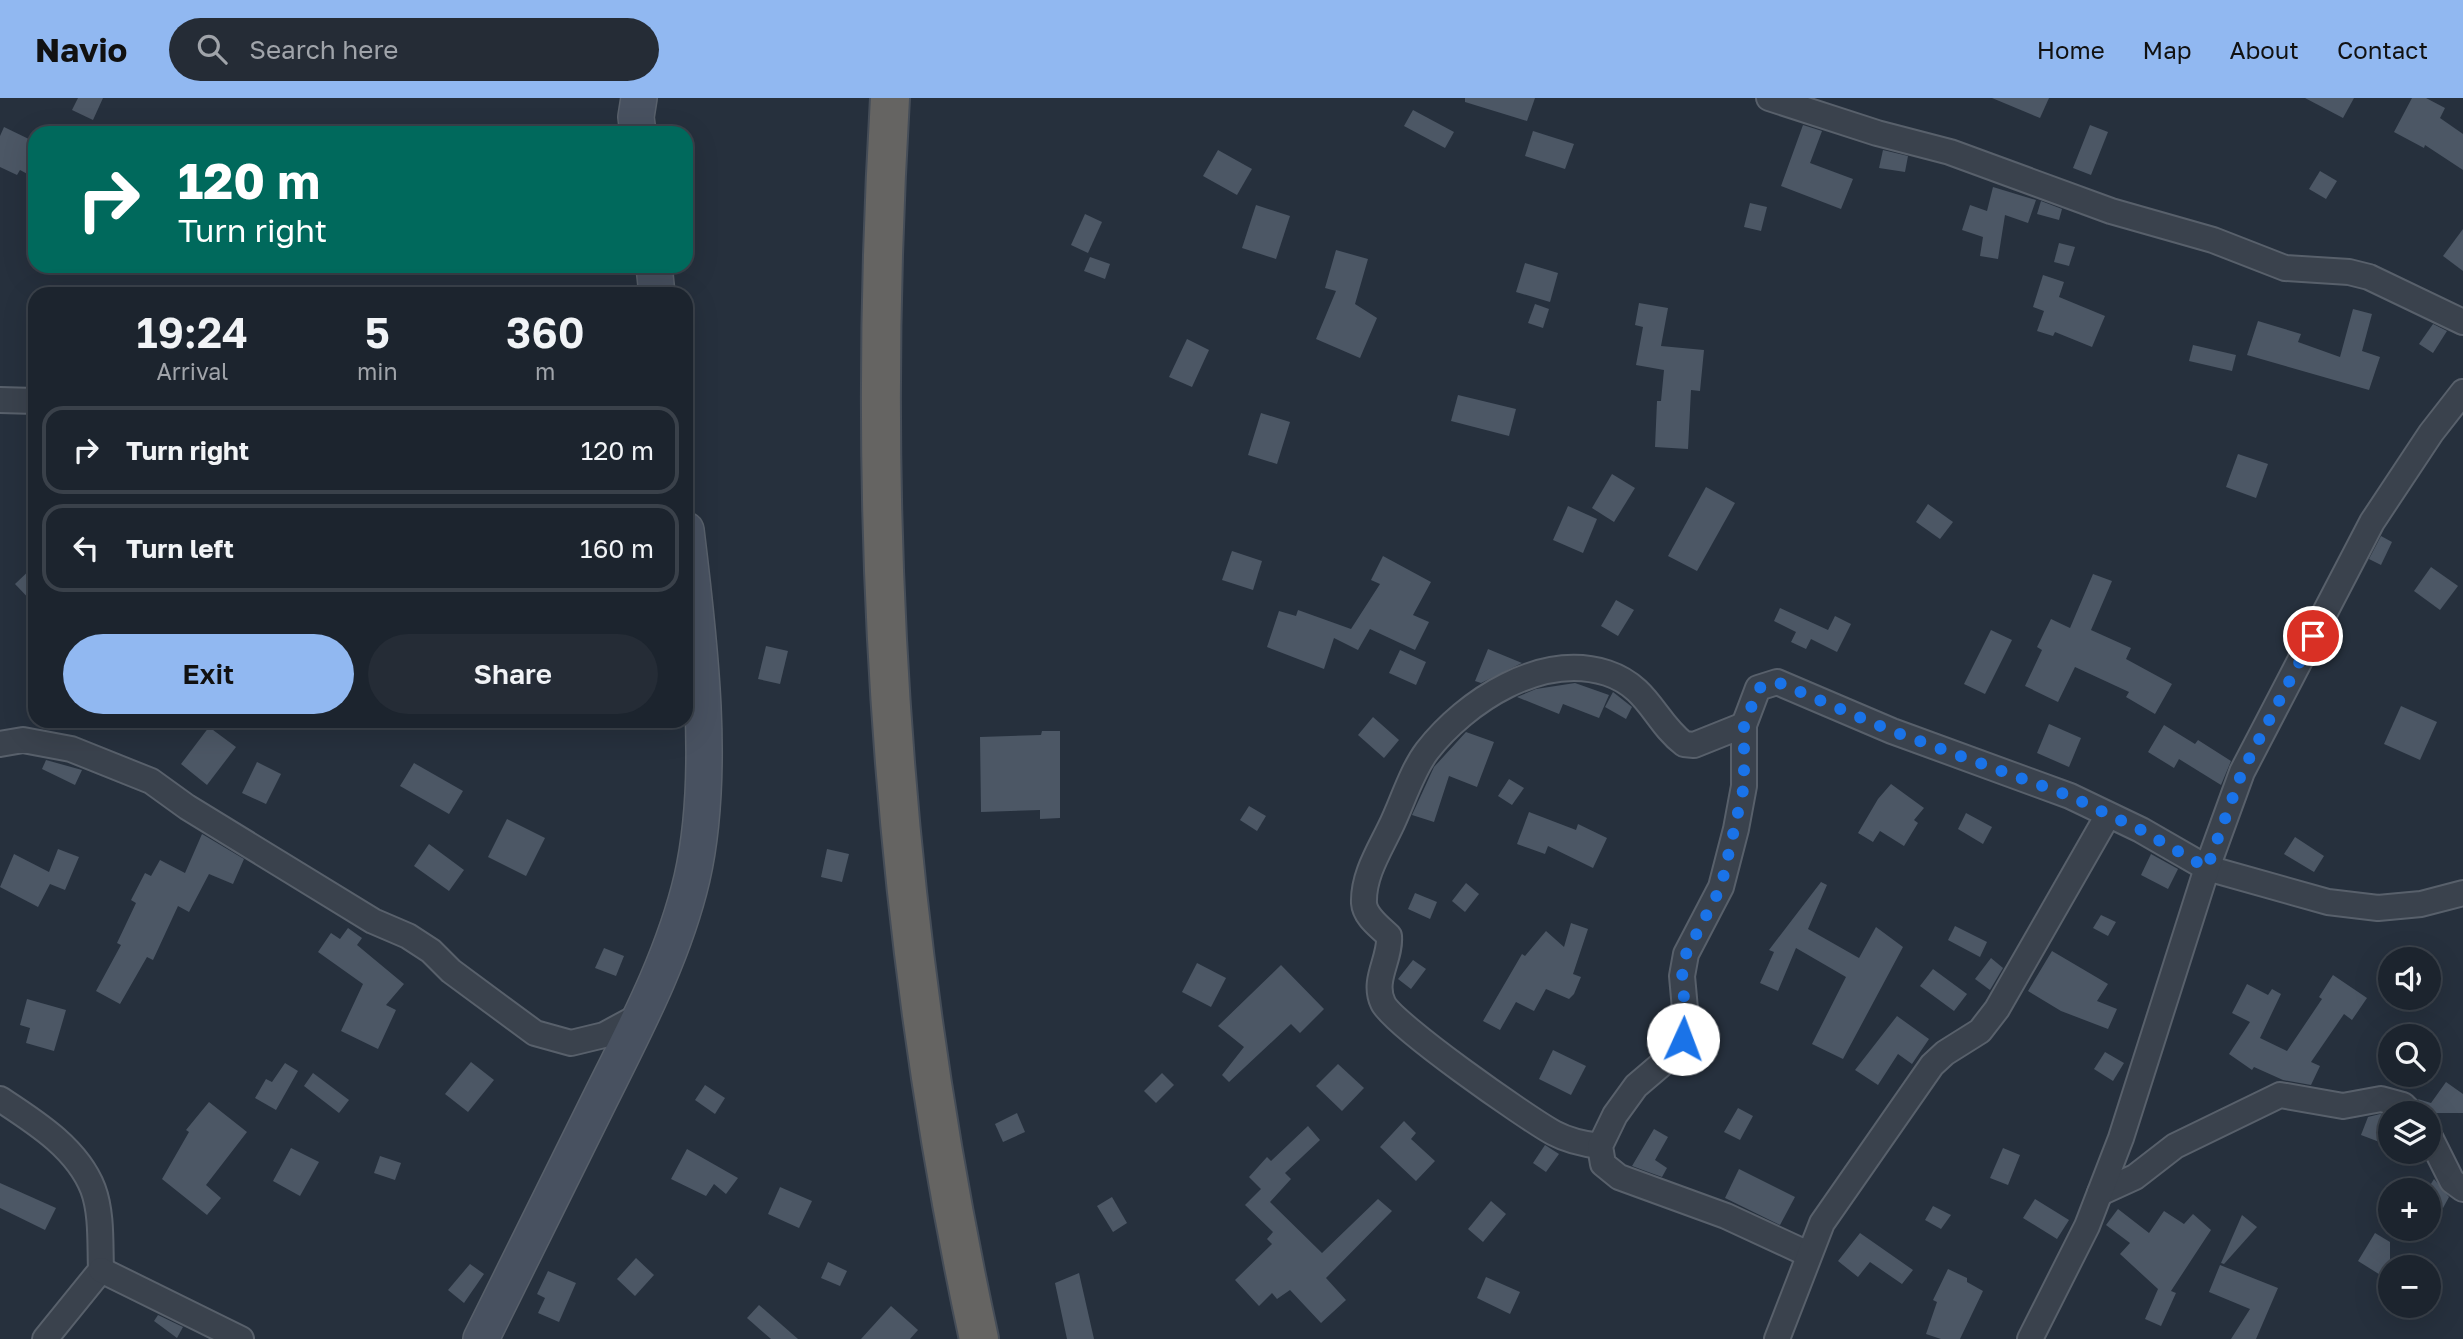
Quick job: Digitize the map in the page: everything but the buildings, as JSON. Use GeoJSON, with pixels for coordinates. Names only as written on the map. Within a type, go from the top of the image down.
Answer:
{"type":"FeatureCollection","features":[{"type":"Feature","properties":{"kind":"highway"},"geometry":{"type":"LineString","coordinates":[[890,98],[884,208],[882,506],[894,764],[920,1010],[938,1136],[979,1339]]}},
{"type":"Feature","properties":{"kind":"main road"},"geometry":{"type":"LineString","coordinates":[[637,126],[639,98]]}},
{"type":"Feature","properties":{"kind":"main road"},"geometry":{"type":"LineString","coordinates":[[481,1339],[641,1015],[677,931],[692,877],[701,817],[703,740],[693,627]]}},
{"type":"Feature","properties":{"kind":"street"},"geometry":{"type":"LineString","coordinates":[[1769,98],[1877,133],[1950,152],[2111,211],[2213,240],[2285,268],[2349,272],[2369,277],[2463,322]]}},
{"type":"Feature","properties":{"kind":"street"},"geometry":{"type":"LineString","coordinates":[[2030,1339],[2087,1226],[2122,1138],[2207,868],[2242,772],[2372,522],[2431,433],[2463,392]]}},
{"type":"Feature","properties":{"kind":"street"},"geometry":{"type":"LineString","coordinates":[[0,400],[28,401]]}},
{"type":"Feature","properties":{"kind":"street"},"geometry":{"type":"LineString","coordinates":[[1600,1146],[1575,1143],[1551,1131],[1473,1078],[1398,1021],[1384,1006],[1379,992],[1391,947],[1390,936],[1370,918],[1364,905],[1368,874],[1426,753],[1482,698],[1525,679],[1559,670],[1583,668],[1608,674],[1634,686],[1684,744],[1694,746],[1744,725]]}},
{"type":"Feature","properties":{"kind":"street"},"geometry":{"type":"LineString","coordinates":[[1808,1254],[1726,1216],[1619,1177],[1604,1164],[1600,1146],[1615,1115],[1636,1086],[1670,1056],[1683,1039],[1686,1020],[1682,976],[1686,954],[1721,887],[1744,786],[1744,725],[1759,688],[1777,682],[1892,731],[2070,796],[2141,830],[2207,868],[2328,902],[2378,908],[2421,904],[2463,893]]}},
{"type":"Feature","properties":{"kind":"street"},"geometry":{"type":"LineString","coordinates":[[0,744],[23,740],[71,749],[151,781],[187,807],[373,921],[408,936],[432,951],[451,971],[535,1033],[572,1044],[604,1035],[641,1015]]}},
{"type":"Feature","properties":{"kind":"street"},"geometry":{"type":"LineString","coordinates":[[1777,1339],[1822,1223],[1932,1065],[1945,1053],[1980,1031],[1997,1009],[2108,815]]}},
{"type":"Feature","properties":{"kind":"street"},"geometry":{"type":"LineString","coordinates":[[2100,1193],[2135,1177],[2175,1146],[2280,1096],[2343,1106],[2385,1101]]}},
{"type":"Feature","properties":{"kind":"street"},"geometry":{"type":"LineString","coordinates":[[0,1099],[73,1154],[93,1189],[100,1228],[101,1270],[45,1339]]}},
{"type":"Feature","properties":{"kind":"street"},"geometry":{"type":"LineString","coordinates":[[2441,1159],[2452,1181],[2463,1189]]}},
{"type":"Feature","properties":{"kind":"street"},"geometry":{"type":"LineString","coordinates":[[101,1270],[241,1339]]}},
{"type":"Feature","properties":{"kind":"route"},"geometry":{"type":"LineString","coordinates":[[1683,1039],[1686,1020],[1682,976],[1686,954],[1721,887],[1744,786],[1744,725],[1759,688],[1767,682],[1777,682],[1892,731],[2070,796],[2141,830],[2207,868],[2242,772],[2313,636]]}}]}
